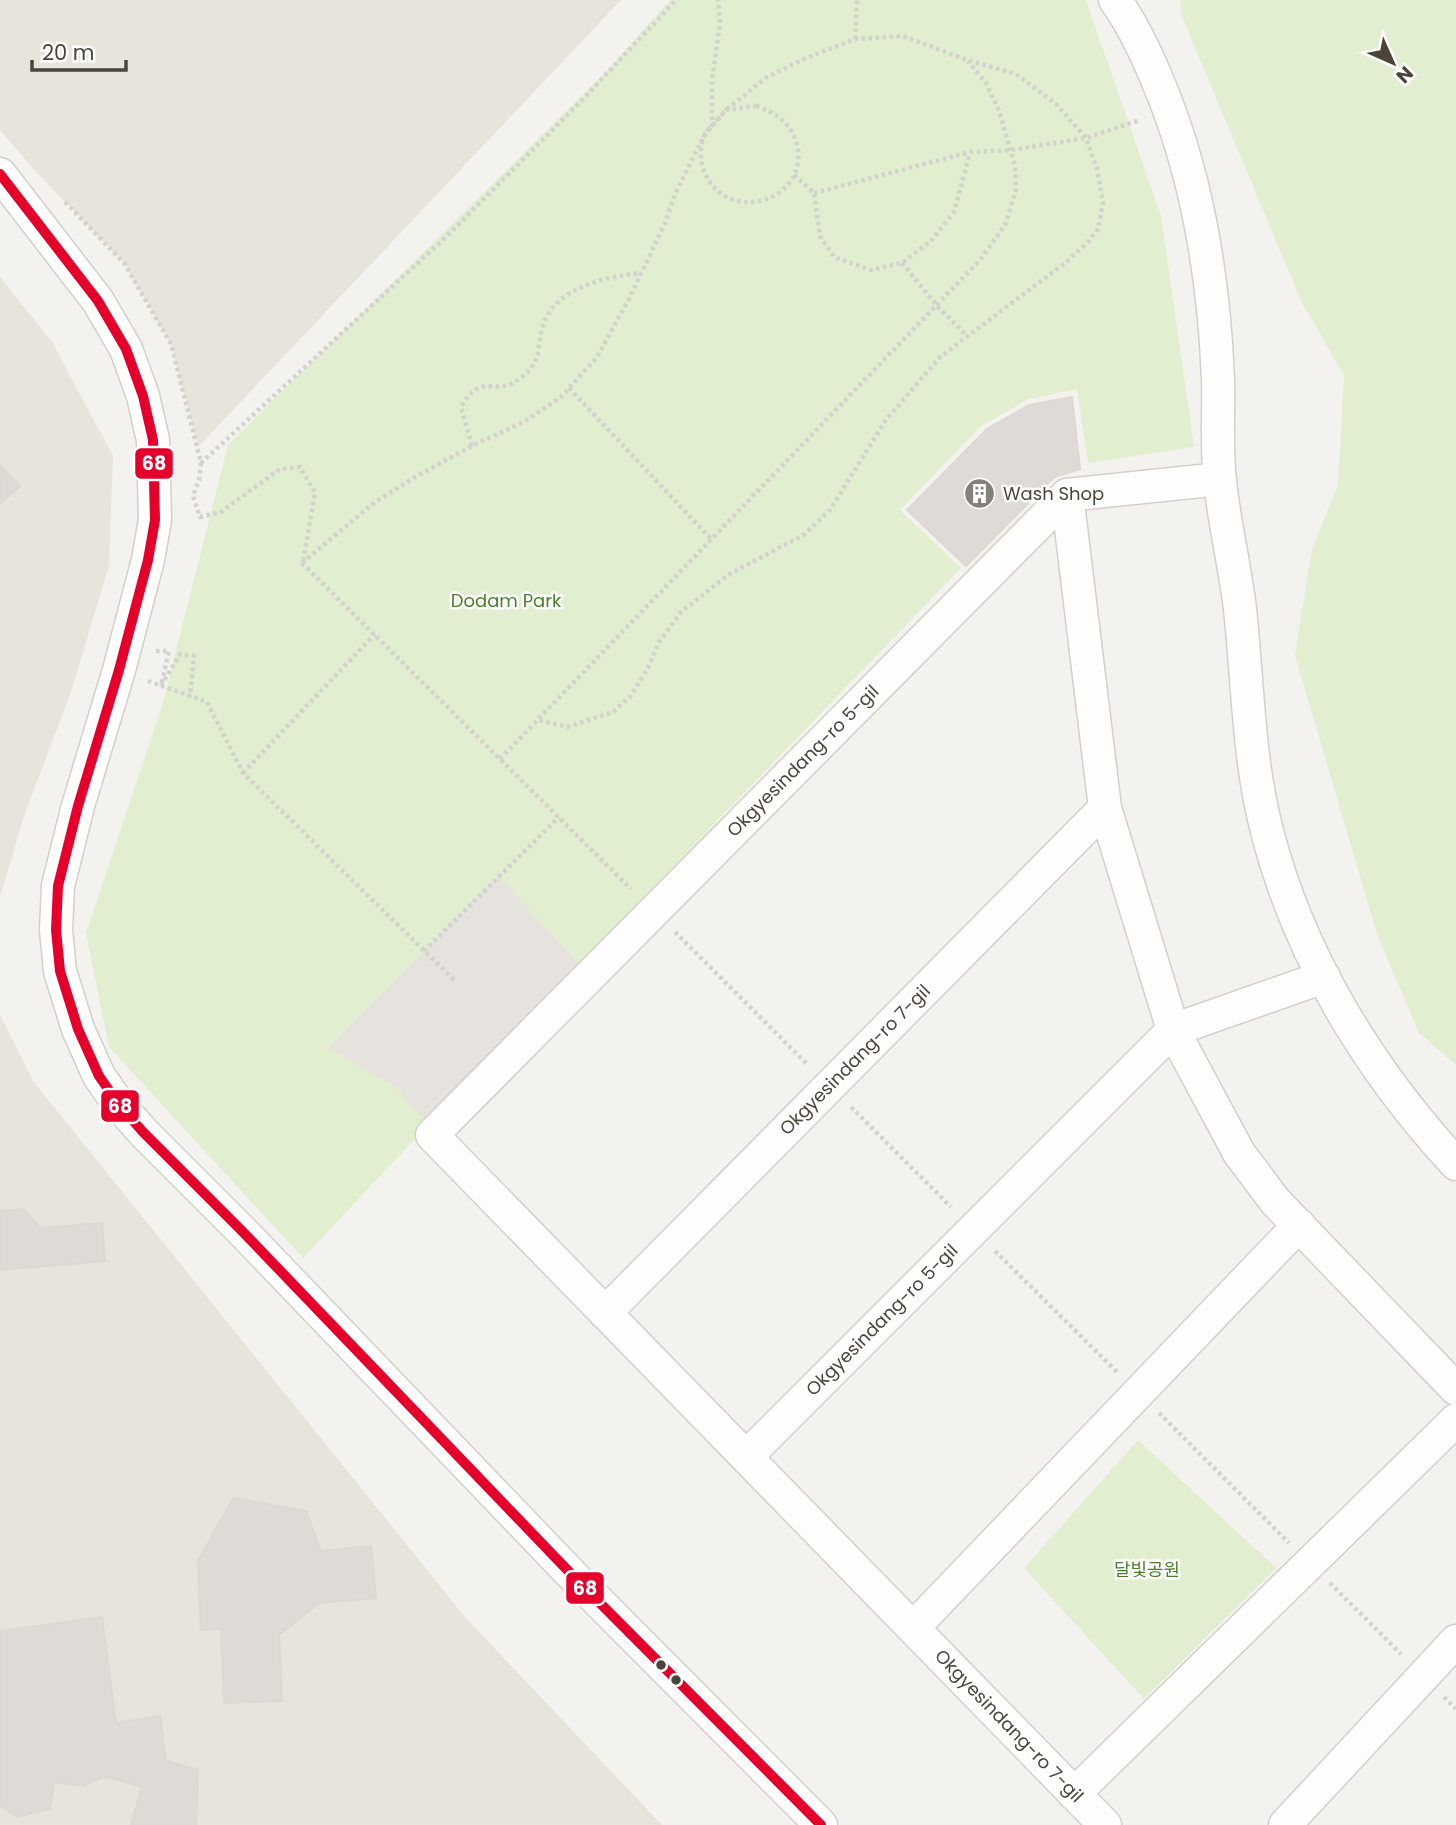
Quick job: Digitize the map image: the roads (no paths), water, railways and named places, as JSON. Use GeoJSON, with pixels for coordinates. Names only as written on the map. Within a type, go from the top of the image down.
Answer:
{"type":"FeatureCollection","features":[{"type":"Feature","properties":{"kind":"street"},"geometry":{"type":"LineString","coordinates":[[1115,0],[1149,61],[1170,111],[1183,148],[1192,187],[1210,286],[1218,378],[1220,479],[1240,608],[1248,724],[1266,830],[1288,899],[1324,977],[1366,1052],[1402,1101],[1456,1164]]}},
{"type":"Feature","properties":{"kind":"street"},"geometry":{"type":"LineString","coordinates":[[0,174],[98,302],[126,349],[143,396],[153,440],[155,520],[129,674],[78,806],[58,886],[56,919],[60,971],[78,1029],[99,1076],[143,1132],[242,1231],[575,1578],[821,1825]]}},
{"type":"Feature","properties":{"kind":"street"},"geometry":{"type":"LineString","coordinates":[[1220,479],[1067,495],[1105,808],[1174,1030],[1239,1153],[1275,1201],[1456,1389]]}},
{"type":"Feature","properties":{"kind":"street","name":"Okgyesindang-ro 5-gil"},"geometry":{"type":"LineString","coordinates":[[432,1135],[1067,495]]}},
{"type":"Feature","properties":{"kind":"street","name":"Okgyesindang-ro 7-gil"},"geometry":{"type":"LineString","coordinates":[[605,1313],[1105,808]]}},
{"type":"Feature","properties":{"kind":"street","name":"Okgyesindang-ro 5-gil"},"geometry":{"type":"LineString","coordinates":[[746,1457],[1174,1030],[1324,977]]}},
{"type":"Feature","properties":{"kind":"street","name":"Okgyesindang-ro 7-gil"},"geometry":{"type":"LineString","coordinates":[[432,1135],[1105,1825]]}},
{"type":"Feature","properties":{"kind":"street"},"geometry":{"type":"LineString","coordinates":[[913,1628],[1299,1225]]}},
{"type":"Feature","properties":{"kind":"street"},"geometry":{"type":"LineString","coordinates":[[1074,1794],[1456,1420]]}},
{"type":"Feature","properties":{"kind":"street"},"geometry":{"type":"LineString","coordinates":[[1285,1825],[1456,1642]]}},
{"type":"Feature","properties":{"kind":"place","name":"Wash Shop"},"geometry":{"type":"Point","coordinates":[980,494]}},
{"type":"Feature","properties":{"kind":"park label","name":"Dodam Park"},"geometry":{"type":"Point","coordinates":[506,601]}},
{"type":"Feature","properties":{"kind":"park label","name":"달빛공원"},"geometry":{"type":"Point","coordinates":[1147,1570]}}]}
